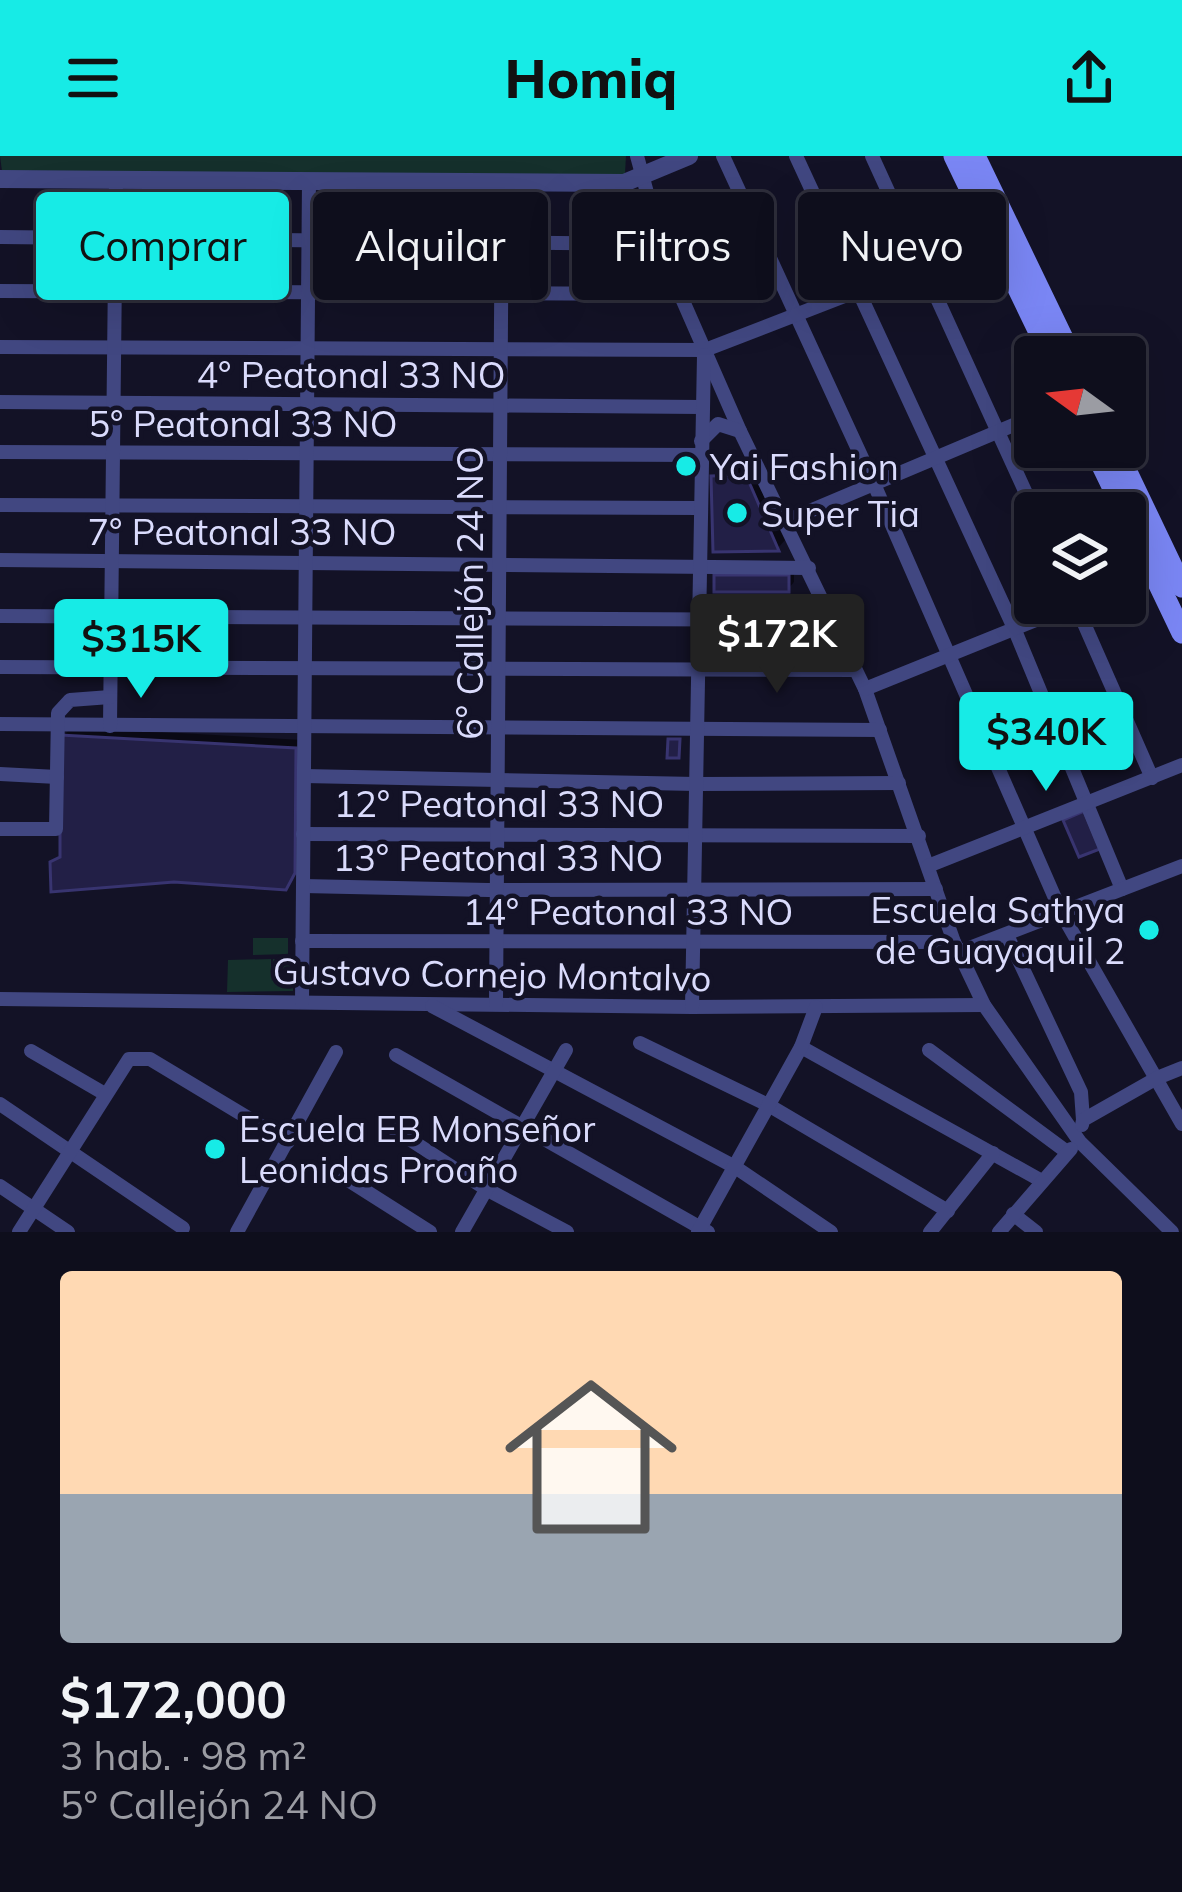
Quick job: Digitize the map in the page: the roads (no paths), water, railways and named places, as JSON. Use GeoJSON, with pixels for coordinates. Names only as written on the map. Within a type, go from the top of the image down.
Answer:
{"type":"FeatureCollection","features":[{"type":"Feature","properties":{"kind":"main road"},"geometry":{"type":"LineString","coordinates":[[954,156],[972,192]]}},
{"type":"Feature","properties":{"kind":"main road"},"geometry":{"type":"LineString","coordinates":[[975,156],[1062,336]]}},
{"type":"Feature","properties":{"kind":"main road"},"geometry":{"type":"LineString","coordinates":[[1006,263],[1041,336]]}},
{"type":"Feature","properties":{"kind":"main road"},"geometry":{"type":"LineString","coordinates":[[1125,468],[1182,587]]}},
{"type":"Feature","properties":{"kind":"main road"},"geometry":{"type":"LineString","coordinates":[[1146,559],[1182,633]]}},
{"type":"Feature","properties":{"kind":"street"},"geometry":{"type":"LineString","coordinates":[[637,156],[645,192]]}},
{"type":"Feature","properties":{"kind":"street"},"geometry":{"type":"LineString","coordinates":[[0,179],[623,183],[689,156]]}},
{"type":"Feature","properties":{"kind":"street"},"geometry":{"type":"LineString","coordinates":[[723,156],[874,484],[1062,914],[1182,1124]]}},
{"type":"Feature","properties":{"kind":"street"},"geometry":{"type":"LineString","coordinates":[[796,156],[813,192]]}},
{"type":"Feature","properties":{"kind":"street"},"geometry":{"type":"LineString","coordinates":[[872,156],[890,192]]}},
{"type":"Feature","properties":{"kind":"street"},"geometry":{"type":"LineString","coordinates":[[116,180],[116,192]]}},
{"type":"Feature","properties":{"kind":"street"},"geometry":{"type":"LineString","coordinates":[[302,1002],[309,182]]}},
{"type":"Feature","properties":{"kind":"street","name":"6° Callejón 24 NO"},"geometry":{"type":"LineString","coordinates":[[502,183],[502,192]]}},
{"type":"Feature","properties":{"kind":"street"},"geometry":{"type":"LineString","coordinates":[[0,236],[36,236]]}},
{"type":"Feature","properties":{"kind":"street"},"geometry":{"type":"LineString","coordinates":[[289,238],[313,238]]}},
{"type":"Feature","properties":{"kind":"street"},"geometry":{"type":"LineString","coordinates":[[0,291],[36,291]]}},
{"type":"Feature","properties":{"kind":"street"},"geometry":{"type":"LineString","coordinates":[[289,292],[313,292]]}},
{"type":"Feature","properties":{"kind":"street"},"geometry":{"type":"LineString","coordinates":[[110,726],[115,300]]}},
{"type":"Feature","properties":{"kind":"street","name":"6° Callejón 24 NO"},"geometry":{"type":"LineString","coordinates":[[496,1004],[501,300]]}},
{"type":"Feature","properties":{"kind":"street"},"geometry":{"type":"LineString","coordinates":[[683,300],[865,689],[956,947],[984,1005],[1080,1142],[1168,1231]]}},
{"type":"Feature","properties":{"kind":"street"},"geometry":{"type":"LineString","coordinates":[[0,347],[705,350],[834,300]]}},
{"type":"Feature","properties":{"kind":"street"},"geometry":{"type":"LineString","coordinates":[[865,300],[1014,628],[1122,889]]}},
{"type":"Feature","properties":{"kind":"street"},"geometry":{"type":"LineString","coordinates":[[940,300],[1026,492]]}},
{"type":"Feature","properties":{"kind":"street"},"geometry":{"type":"LineString","coordinates":[[692,1007],[705,350]]}},
{"type":"Feature","properties":{"kind":"street","name":"4° Peatonal 33 NO"},"geometry":{"type":"LineString","coordinates":[[0,402],[702,406]]}},
{"type":"Feature","properties":{"kind":"street","name":"5° Peatonal 33 NO"},"geometry":{"type":"LineString","coordinates":[[0,452],[500,454],[701,448],[718,424],[740,430]]}},
{"type":"Feature","properties":{"kind":"street"},"geometry":{"type":"LineString","coordinates":[[785,521],[1014,424]]}},
{"type":"Feature","properties":{"kind":"street"},"geometry":{"type":"LineString","coordinates":[[0,505],[700,508]]}},
{"type":"Feature","properties":{"kind":"street","name":"7° Peatonal 33 NO"},"geometry":{"type":"LineString","coordinates":[[0,560],[809,568]]}},
{"type":"Feature","properties":{"kind":"street"},"geometry":{"type":"LineString","coordinates":[[1146,572],[1151,570]]}},
{"type":"Feature","properties":{"kind":"street"},"geometry":{"type":"LineString","coordinates":[[0,616],[834,620]]}},
{"type":"Feature","properties":{"kind":"street"},"geometry":{"type":"LineString","coordinates":[[865,689],[1024,624]]}},
{"type":"Feature","properties":{"kind":"street"},"geometry":{"type":"LineString","coordinates":[[1085,624],[1152,778]]}},
{"type":"Feature","properties":{"kind":"street"},"geometry":{"type":"LineString","coordinates":[[0,667],[855,670]]}},
{"type":"Feature","properties":{"kind":"street"},"geometry":{"type":"LineString","coordinates":[[0,829],[52,831],[57,824],[58,713],[70,700],[110,697]]}},
{"type":"Feature","properties":{"kind":"street"},"geometry":{"type":"LineString","coordinates":[[0,724],[880,730]]}},
{"type":"Feature","properties":{"kind":"street"},"geometry":{"type":"LineString","coordinates":[[928,866],[1152,778],[1180,772]]}},
{"type":"Feature","properties":{"kind":"street"},"geometry":{"type":"LineString","coordinates":[[0,775],[57,776]]}},
{"type":"Feature","properties":{"kind":"street"},"geometry":{"type":"LineString","coordinates":[[304,776],[898,783]]}},
{"type":"Feature","properties":{"kind":"street","name":"12° Peatonal 33 NO"},"geometry":{"type":"LineString","coordinates":[[303,834],[919,836]]}},
{"type":"Feature","properties":{"kind":"street","name":"14° Peatonal 33 NO"},"geometry":{"type":"LineString","coordinates":[[302,941],[956,947],[1007,935],[1182,866]]}},
{"type":"Feature","properties":{"kind":"street","name":"13° Peatonal 33 NO"},"geometry":{"type":"LineString","coordinates":[[303,886],[936,889]]}},
{"type":"Feature","properties":{"kind":"street"},"geometry":{"type":"LineString","coordinates":[[999,1232],[1066,1152],[1080,1142],[1083,1120],[1081,1092],[1007,935]]}},
{"type":"Feature","properties":{"kind":"street","name":"Gustavo Cornejo Montalvo"},"geometry":{"type":"LineString","coordinates":[[0,998],[692,1007],[984,1005]]}},
{"type":"Feature","properties":{"kind":"street"},"geometry":{"type":"LineString","coordinates":[[428,1004],[735,1167],[831,1232]]}},
{"type":"Feature","properties":{"kind":"street"},"geometry":{"type":"LineString","coordinates":[[396,1054],[702,1231],[801,1047],[816,1007]]}},
{"type":"Feature","properties":{"kind":"street"},"geometry":{"type":"LineString","coordinates":[[640,1043],[770,1106],[948,1211]]}},
{"type":"Feature","properties":{"kind":"street"},"geometry":{"type":"LineString","coordinates":[[801,1047],[1042,1180]]}},
{"type":"Feature","properties":{"kind":"street"},"geometry":{"type":"LineString","coordinates":[[929,1050],[1066,1152]]}},
{"type":"Feature","properties":{"kind":"street"},"geometry":{"type":"LineString","coordinates":[[31,1051],[105,1094]]}},
{"type":"Feature","properties":{"kind":"street"},"geometry":{"type":"LineString","coordinates":[[461,1232],[566,1051]]}},
{"type":"Feature","properties":{"kind":"street"},"geometry":{"type":"LineString","coordinates":[[237,1232],[336,1052]]}},
{"type":"Feature","properties":{"kind":"street"},"geometry":{"type":"LineString","coordinates":[[19,1232],[129,1059],[150,1058],[289,1142]]}},
{"type":"Feature","properties":{"kind":"street"},"geometry":{"type":"LineString","coordinates":[[1083,1120],[1182,1068]]}},
{"type":"Feature","properties":{"kind":"street"},"geometry":{"type":"LineString","coordinates":[[0,1104],[183,1228]]}},
{"type":"Feature","properties":{"kind":"street"},"geometry":{"type":"LineString","coordinates":[[383,1122],[486,1189],[567,1232]]}},
{"type":"Feature","properties":{"kind":"street"},"geometry":{"type":"LineString","coordinates":[[930,1232],[993,1154]]}},
{"type":"Feature","properties":{"kind":"street"},"geometry":{"type":"LineString","coordinates":[[345,1178],[430,1232]]}},
{"type":"Feature","properties":{"kind":"street"},"geometry":{"type":"LineString","coordinates":[[0,1186],[68,1232]]}},
{"type":"Feature","properties":{"kind":"street"},"geometry":{"type":"LineString","coordinates":[[1013,1214],[1036,1232]]}},
{"type":"Feature","properties":{"kind":"place","name":"Yai Fashion"},"geometry":{"type":"Point","coordinates":[686,466]}},
{"type":"Feature","properties":{"kind":"place","name":"Super Tia"},"geometry":{"type":"Point","coordinates":[737,513]}},
{"type":"Feature","properties":{"kind":"place","name":"Escuela Sathya de Guayaquil 2"},"geometry":{"type":"Point","coordinates":[1149,930]}},
{"type":"Feature","properties":{"kind":"place","name":"Escuela EB Monseñor Leonidas Proaño"},"geometry":{"type":"Point","coordinates":[215,1149]}}]}
